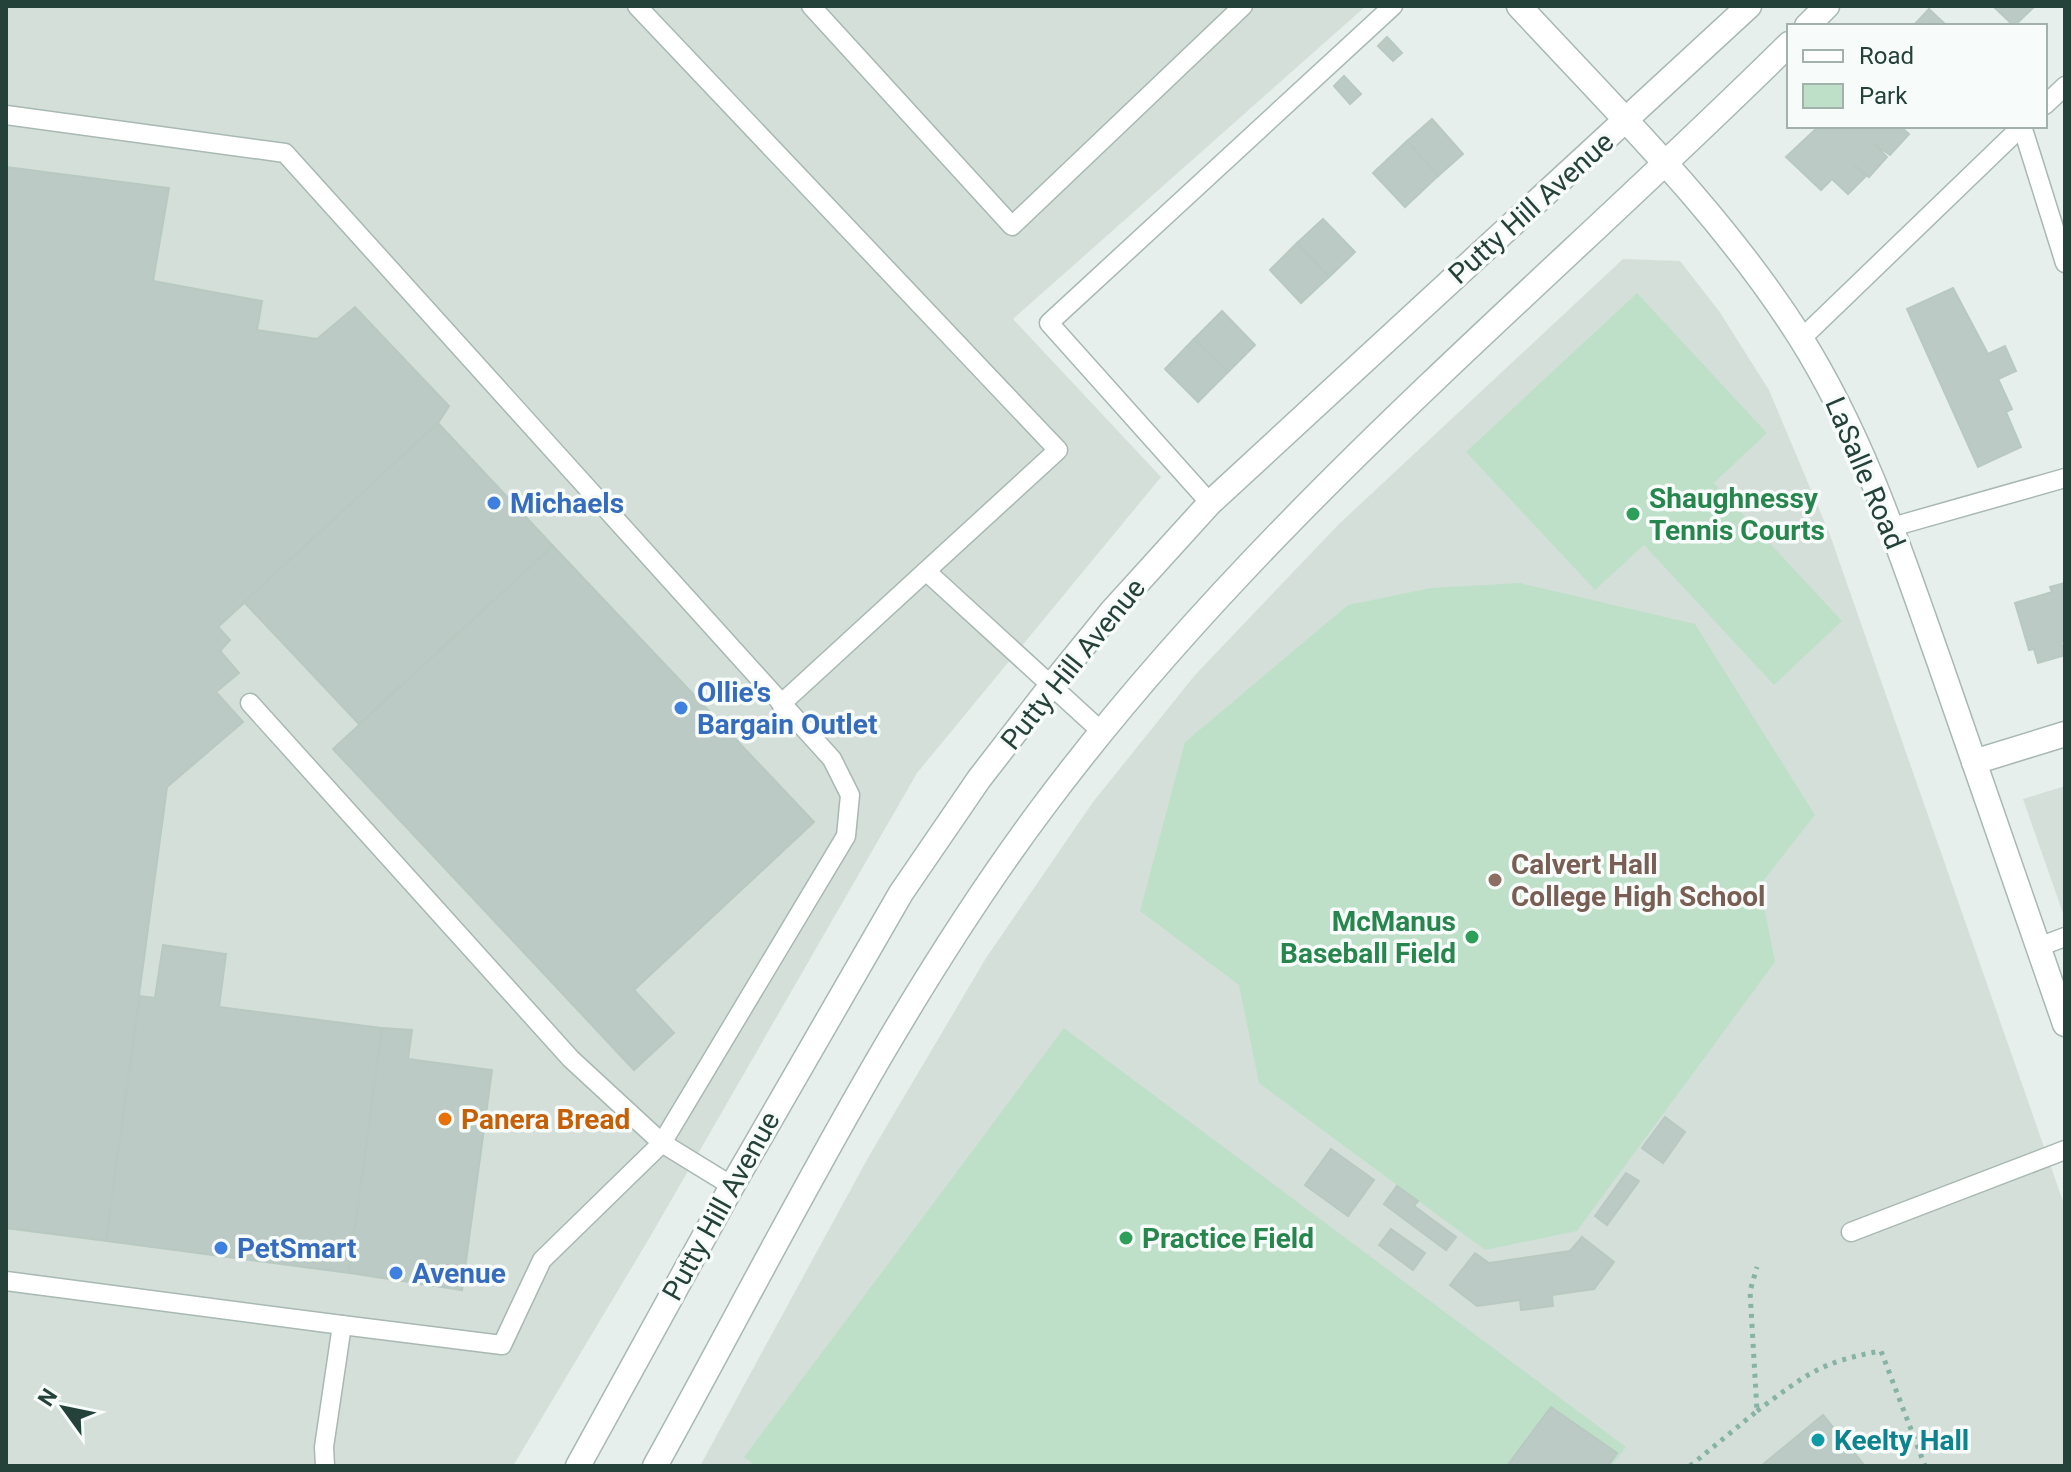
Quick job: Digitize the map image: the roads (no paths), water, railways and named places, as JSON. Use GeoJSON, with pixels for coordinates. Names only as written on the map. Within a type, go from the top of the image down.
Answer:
{"type":"FeatureCollection","features":[{"type":"Feature","properties":{"kind":"street","name":"LaSalle Road"},"geometry":{"type":"LineString","coordinates":[[1519,6],[1666,162],[1754,268],[1801,339],[1846,417],[1892,527],[2065,1024]]}},
{"type":"Feature","properties":{"kind":"street","name":"Putty Hill Avenue"},"geometry":{"type":"LineString","coordinates":[[578,1466],[732,1186],[901,893],[979,779],[1051,686],[1112,611],[1210,503],[1749,6]]}},
{"type":"Feature","properties":{"kind":"street"},"geometry":{"type":"LineString","coordinates":[[1809,24],[1827,6]]}},
{"type":"Feature","properties":{"kind":"street","name":"Putty Hill Avenue"},"geometry":{"type":"LineString","coordinates":[[655,1466],[910,1008],[1042,809],[1102,732],[1313,495],[1787,46]]}},
{"type":"Feature","properties":{"kind":"street"},"geometry":{"type":"LineString","coordinates":[[1974,762],[2065,734]]}},
{"type":"Feature","properties":{"kind":"lane"},"geometry":{"type":"LineString","coordinates":[[637,6],[1058,450],[781,704]]}},
{"type":"Feature","properties":{"kind":"lane"},"geometry":{"type":"LineString","coordinates":[[811,6],[1012,226],[1243,6]]}},
{"type":"Feature","properties":{"kind":"lane"},"geometry":{"type":"LineString","coordinates":[[1210,503],[1049,323],[1393,6]]}},
{"type":"Feature","properties":{"kind":"lane"},"geometry":{"type":"LineString","coordinates":[[2047,103],[2065,86]]}},
{"type":"Feature","properties":{"kind":"lane"},"geometry":{"type":"LineString","coordinates":[[6,115],[285,153],[832,759],[850,795],[846,836],[662,1143],[542,1260],[502,1345],[6,1281]]}},
{"type":"Feature","properties":{"kind":"lane"},"geometry":{"type":"LineString","coordinates":[[1801,339],[2020,128]]}},
{"type":"Feature","properties":{"kind":"lane"},"geometry":{"type":"LineString","coordinates":[[2021,128],[2065,263]]}},
{"type":"Feature","properties":{"kind":"lane"},"geometry":{"type":"LineString","coordinates":[[1892,527],[2065,478]]}},
{"type":"Feature","properties":{"kind":"lane"},"geometry":{"type":"LineString","coordinates":[[926,571],[1102,732]]}},
{"type":"Feature","properties":{"kind":"lane"},"geometry":{"type":"LineString","coordinates":[[250,703],[571,1059],[662,1143],[732,1186]]}},
{"type":"Feature","properties":{"kind":"lane"},"geometry":{"type":"LineString","coordinates":[[2038,947],[2065,937]]}},
{"type":"Feature","properties":{"kind":"lane"},"geometry":{"type":"LineString","coordinates":[[1851,1232],[2065,1150]]}},
{"type":"Feature","properties":{"kind":"lane"},"geometry":{"type":"LineString","coordinates":[[325,1466],[324,1447],[342,1325]]}},
{"type":"Feature","properties":{"kind":"place","name":"Michaels"},"geometry":{"type":"Point","coordinates":[494,503]}},
{"type":"Feature","properties":{"kind":"place","name":"Shaughnessy Tennis Courts"},"geometry":{"type":"Point","coordinates":[1633,514]}},
{"type":"Feature","properties":{"kind":"place","name":"Ollie's Bargain Outlet"},"geometry":{"type":"Point","coordinates":[681,708]}},
{"type":"Feature","properties":{"kind":"place","name":"Calvert Hall College High School"},"geometry":{"type":"Point","coordinates":[1495,880]}},
{"type":"Feature","properties":{"kind":"place","name":"McManus Baseball Field"},"geometry":{"type":"Point","coordinates":[1472,937]}},
{"type":"Feature","properties":{"kind":"place","name":"Panera Bread"},"geometry":{"type":"Point","coordinates":[445,1119]}},
{"type":"Feature","properties":{"kind":"place","name":"Practice Field"},"geometry":{"type":"Point","coordinates":[1126,1238]}},
{"type":"Feature","properties":{"kind":"place","name":"PetSmart"},"geometry":{"type":"Point","coordinates":[221,1248]}},
{"type":"Feature","properties":{"kind":"place","name":"Avenue"},"geometry":{"type":"Point","coordinates":[396,1273]}},
{"type":"Feature","properties":{"kind":"place","name":"Keelty Hall"},"geometry":{"type":"Point","coordinates":[1818,1440]}}]}
